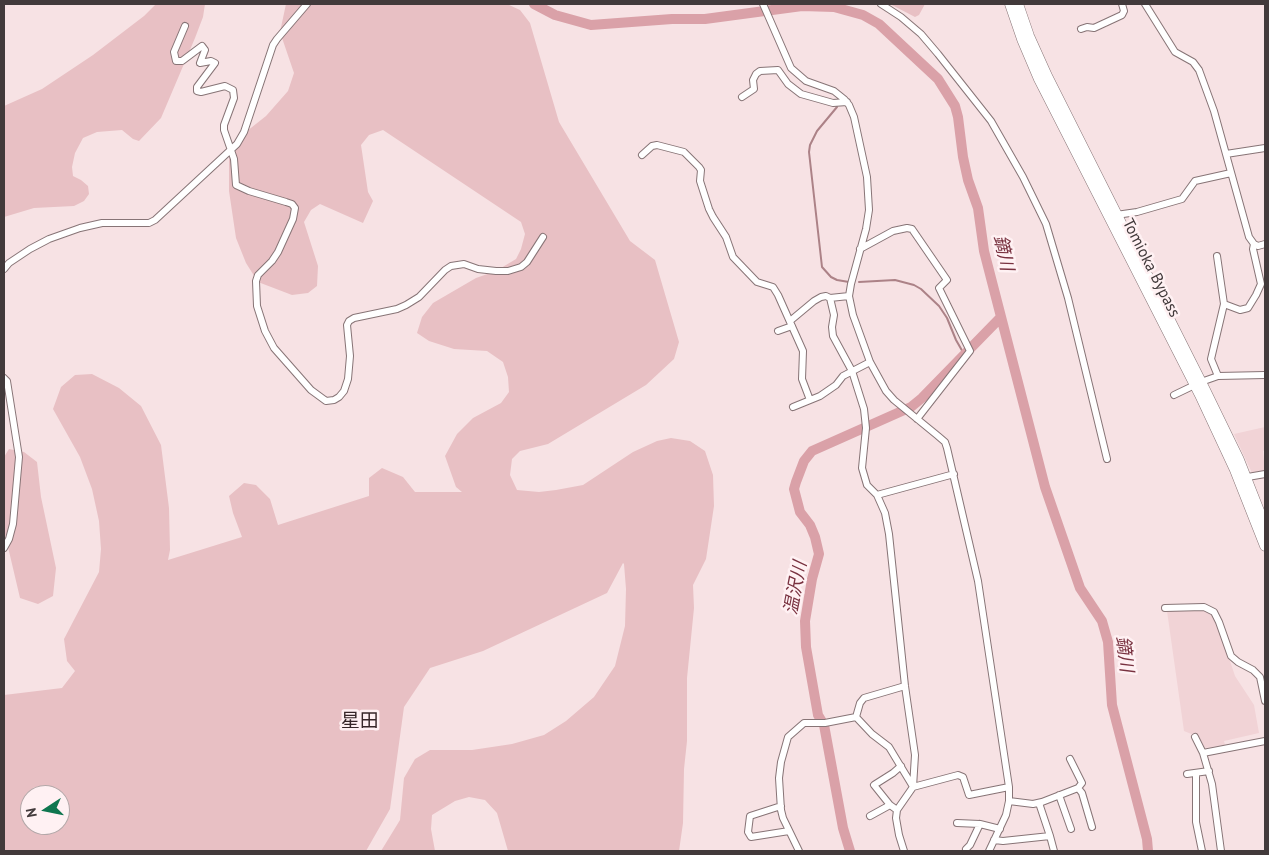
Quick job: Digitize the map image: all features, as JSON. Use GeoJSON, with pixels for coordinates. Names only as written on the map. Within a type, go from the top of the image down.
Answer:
{"type":"FeatureCollection","features":[{"type":"Feature","properties":{"kind":"highway","name":"Tomioka Bypass"},"geometry":{"type":"LineString","coordinates":[[1010,4],[1039,79],[1198,383]]}},
{"type":"Feature","properties":{"kind":"highway","name":"Tomioka Bypass"},"geometry":{"type":"LineString","coordinates":[[1018,4],[1029,36],[1047,76],[1198,383],[1265,526]]}},
{"type":"Feature","properties":{"kind":"highway","name":"Tomioka Bypass"},"geometry":{"type":"LineString","coordinates":[[1242,478],[1265,546]]}},
{"type":"Feature","properties":{"kind":"street"},"geometry":{"type":"LineString","coordinates":[[4,268],[30,249],[49,239],[80,228],[102,223],[149,223],[155,220],[230,151],[244,132],[273,45],[307,4]]}},
{"type":"Feature","properties":{"kind":"street"},"geometry":{"type":"LineString","coordinates":[[763,4],[787,62],[793,70],[806,81],[834,91],[847,102],[854,117],[867,177],[869,210],[849,296],[853,315],[870,362],[878,377],[894,400],[945,442],[954,474],[978,581],[1009,787],[1009,801],[1000,829],[989,851]]}},
{"type":"Feature","properties":{"kind":"street"},"geometry":{"type":"LineString","coordinates":[[881,4],[901,17],[921,34],[938,54],[987,115],[1023,177],[1046,224],[1068,298],[1107,459]]}},
{"type":"Feature","properties":{"kind":"street"},"geometry":{"type":"LineString","coordinates":[[1081,29],[1094,28],[1122,15],[1124,11],[1122,4]]}},
{"type":"Feature","properties":{"kind":"street"},"geometry":{"type":"LineString","coordinates":[[1145,4],[1174,52],[1194,62],[1199,70],[1214,111],[1249,237],[1258,246],[1265,244]]}},
{"type":"Feature","properties":{"kind":"street"},"geometry":{"type":"LineString","coordinates":[[185,26],[174,52],[176,60],[182,61],[202,46],[205,50],[200,63],[211,61],[215,63],[197,87],[197,92],[225,86],[233,90],[234,98],[224,126],[230,151],[234,159],[236,185],[249,191],[292,204],[294,208],[293,219],[278,252],[272,262],[258,275],[256,281],[257,306],[265,331],[274,348],[311,390],[326,402],[339,397],[344,391],[348,379],[350,356],[347,325],[349,320],[397,309],[406,305],[419,297],[445,270],[458,264],[468,264],[478,269],[496,271],[508,271],[520,267],[527,262],[543,237]]}},
{"type":"Feature","properties":{"kind":"street"},"geometry":{"type":"LineString","coordinates":[[742,98],[754,89],[753,80],[756,74],[760,71],[778,70],[788,84],[801,94],[832,103],[847,102]]}},
{"type":"Feature","properties":{"kind":"street"},"geometry":{"type":"LineString","coordinates":[[642,155],[652,146],[657,145],[684,152],[699,167],[701,170],[700,181],[713,217],[726,236],[733,257],[757,282],[773,287],[792,323],[803,351],[802,379],[810,400]]}},
{"type":"Feature","properties":{"kind":"street"},"geometry":{"type":"LineString","coordinates":[[1226,154],[1265,148]]}},
{"type":"Feature","properties":{"kind":"street"},"geometry":{"type":"LineString","coordinates":[[1116,214],[1137,212],[1182,199],[1195,181],[1231,173]]}},
{"type":"Feature","properties":{"kind":"street"},"geometry":{"type":"LineString","coordinates":[[860,249],[893,231],[907,228],[912,229],[947,280],[939,288],[970,351],[917,419]]}},
{"type":"Feature","properties":{"kind":"street"},"geometry":{"type":"LineString","coordinates":[[1224,304],[1240,310],[1248,308],[1263,284],[1253,249],[1254,244]]}},
{"type":"Feature","properties":{"kind":"street"},"geometry":{"type":"LineString","coordinates":[[1217,256],[1224,304],[1211,359],[1218,376]]}},
{"type":"Feature","properties":{"kind":"street"},"geometry":{"type":"LineString","coordinates":[[778,331],[792,323],[814,301],[821,297],[849,296]]}},
{"type":"Feature","properties":{"kind":"street"},"geometry":{"type":"LineString","coordinates":[[830,298],[834,315],[833,336],[852,371],[864,409],[866,428],[862,468],[867,485],[876,495],[885,513],[889,534],[905,686],[915,755],[913,787],[897,810],[896,818],[904,851]]}},
{"type":"Feature","properties":{"kind":"street"},"geometry":{"type":"LineString","coordinates":[[794,407],[820,396],[836,385],[844,376],[870,362]]}},
{"type":"Feature","properties":{"kind":"street"},"geometry":{"type":"LineString","coordinates":[[1174,395],[1198,383],[1218,376],[1265,375]]}},
{"type":"Feature","properties":{"kind":"street"},"geometry":{"type":"LineString","coordinates":[[4,378],[7,381],[19,457],[13,524],[9,539],[4,548]]}},
{"type":"Feature","properties":{"kind":"street"},"geometry":{"type":"LineString","coordinates":[[876,495],[954,474]]}},
{"type":"Feature","properties":{"kind":"street"},"geometry":{"type":"LineString","coordinates":[[1242,478],[1265,474]]}},
{"type":"Feature","properties":{"kind":"street"},"geometry":{"type":"LineString","coordinates":[[1164,608],[1204,607],[1214,612],[1231,656],[1253,670],[1260,678],[1265,701]]}},
{"type":"Feature","properties":{"kind":"street"},"geometry":{"type":"LineString","coordinates":[[856,717],[860,703],[864,698],[905,686]]}},
{"type":"Feature","properties":{"kind":"street"},"geometry":{"type":"LineString","coordinates":[[856,717],[872,734],[889,747],[913,787]]}},
{"type":"Feature","properties":{"kind":"street"},"geometry":{"type":"LineString","coordinates":[[799,851],[783,818],[781,806],[780,762],[788,737],[804,723],[822,723],[856,717]]}},
{"type":"Feature","properties":{"kind":"street"},"geometry":{"type":"LineString","coordinates":[[1195,737],[1204,753],[1212,784],[1221,851]]}},
{"type":"Feature","properties":{"kind":"street"},"geometry":{"type":"LineString","coordinates":[[1204,753],[1265,741]]}},
{"type":"Feature","properties":{"kind":"street"},"geometry":{"type":"LineString","coordinates":[[1009,801],[1039,803],[1078,788],[1082,783],[1070,759]]}},
{"type":"Feature","properties":{"kind":"street"},"geometry":{"type":"LineString","coordinates":[[897,810],[890,805],[874,785],[901,766]]}},
{"type":"Feature","properties":{"kind":"street"},"geometry":{"type":"LineString","coordinates":[[1187,774],[1209,771]]}},
{"type":"Feature","properties":{"kind":"street"},"geometry":{"type":"LineString","coordinates":[[1196,773],[1196,822],[1202,851]]}},
{"type":"Feature","properties":{"kind":"street"},"geometry":{"type":"LineString","coordinates":[[913,787],[958,775],[964,777],[969,795],[1009,787]]}},
{"type":"Feature","properties":{"kind":"street"},"geometry":{"type":"LineString","coordinates":[[1078,788],[1082,793],[1092,826]]}},
{"type":"Feature","properties":{"kind":"street"},"geometry":{"type":"LineString","coordinates":[[1059,795],[1071,829]]}},
{"type":"Feature","properties":{"kind":"street"},"geometry":{"type":"LineString","coordinates":[[1039,803],[1054,851]]}},
{"type":"Feature","properties":{"kind":"street"},"geometry":{"type":"LineString","coordinates":[[870,816],[890,805]]}},
{"type":"Feature","properties":{"kind":"street"},"geometry":{"type":"LineString","coordinates":[[781,806],[750,816],[748,832],[750,837],[789,831]]}},
{"type":"Feature","properties":{"kind":"street"},"geometry":{"type":"LineString","coordinates":[[957,823],[980,824],[1000,829]]}},
{"type":"Feature","properties":{"kind":"street"},"geometry":{"type":"LineString","coordinates":[[966,849],[970,845],[980,824]]}},
{"type":"Feature","properties":{"kind":"street"},"geometry":{"type":"LineString","coordinates":[[994,840],[1003,841],[1050,836]]}},
{"type":"Feature","properties":{"kind":"shaded area"},"geometry":{"type":"Polygon","coordinates":[[[156,4],[205,4],[203,17],[195,38],[161,118],[139,141],[133,139],[122,130],[97,132],[83,138],[75,153],[72,167],[73,176],[88,186],[89,194],[84,201],[74,206],[34,208],[4,217],[4,106],[42,89],[93,55],[144,16],[156,4]]]}},
{"type":"Feature","properties":{"kind":"shaded area"},"geometry":{"type":"Polygon","coordinates":[[[286,4],[507,4],[520,10],[530,23],[559,122],[630,241],[655,260],[679,342],[674,359],[646,385],[548,444],[520,451],[512,459],[510,475],[517,490],[539,492],[556,490],[583,485],[633,452],[657,441],[671,438],[690,441],[705,451],[713,475],[714,506],[706,559],[693,585],[694,608],[687,678],[687,741],[684,769],[683,823],[679,851],[508,851],[497,813],[485,800],[469,797],[455,801],[432,815],[431,829],[435,851],[381,851],[400,820],[404,778],[415,759],[430,750],[472,750],[512,744],[544,735],[566,721],[594,697],[615,666],[625,626],[626,589],[623,563],[607,593],[483,651],[430,668],[404,707],[390,809],[366,851],[4,851],[4,695],[62,688],[75,671],[67,661],[64,639],[99,572],[101,549],[99,521],[92,489],[80,457],[53,409],[61,387],[75,375],[92,374],[119,388],[141,406],[161,445],[169,508],[170,550],[168,560],[242,537],[229,496],[244,483],[256,485],[270,499],[278,525],[369,496],[369,478],[382,468],[403,477],[415,492],[462,492],[456,487],[445,456],[457,434],[473,418],[501,403],[509,392],[508,377],[503,362],[487,351],[454,349],[429,341],[417,333],[422,317],[433,303],[476,278],[496,271],[516,259],[525,234],[521,222],[383,130],[369,135],[361,145],[368,192],[373,201],[363,223],[320,204],[311,210],[304,222],[318,266],[317,286],[308,293],[292,295],[258,282],[246,263],[236,238],[229,191],[229,159],[242,135],[266,116],[288,91],[294,73],[280,32],[286,4]]]}},
{"type":"Feature","properties":{"kind":"shaded area"},"geometry":{"type":"Polygon","coordinates":[[[890,4],[925,4],[919,15],[915,17],[890,4]]]}},
{"type":"Feature","properties":{"kind":"shaded area"},"geometry":{"type":"Polygon","coordinates":[[[1265,427],[1265,450],[1263,451],[1265,471],[1252,473],[1234,434],[1265,427]]]}},
{"type":"Feature","properties":{"kind":"shaded area"},"geometry":{"type":"Polygon","coordinates":[[[9,449],[24,452],[37,462],[41,497],[56,568],[53,596],[38,604],[20,598],[4,530],[4,457],[9,449]]]}},
{"type":"Feature","properties":{"kind":"shaded area"},"geometry":{"type":"Polygon","coordinates":[[[1201,609],[1212,614],[1218,625],[1235,676],[1254,705],[1259,733],[1224,741],[1225,745],[1205,748],[1199,737],[1184,731],[1167,611],[1201,609]]]}},
{"type":"Feature","properties":{"kind":"waterway","name":"鏑川"},"geometry":{"type":"LineString","coordinates":[[534,4],[555,15],[591,25],[672,19],[705,19],[802,6],[834,7],[863,15],[879,24],[938,79],[955,106],[958,117],[963,157],[968,180],[978,208],[984,251],[1045,487],[1080,588],[1102,621],[1108,642],[1112,705],[1147,839],[1148,851]]}},
{"type":"Feature","properties":{"kind":"waterway"},"geometry":{"type":"LineString","coordinates":[[837,107],[817,131],[810,145],[809,152],[822,267],[831,277],[849,282]]}},
{"type":"Feature","properties":{"kind":"waterway"},"geometry":{"type":"LineString","coordinates":[[859,282],[895,280],[921,289],[939,306],[947,318],[964,354]]}},
{"type":"Feature","properties":{"kind":"waterway","name":"温沢川"},"geometry":{"type":"LineString","coordinates":[[850,851],[843,828],[824,725],[818,715],[806,647],[805,621],[812,579],[819,554],[810,525],[800,512],[794,489],[804,461],[812,451],[911,407],[1001,317]]}},
{"type":"Feature","properties":{"kind":"district","name":"星田"},"geometry":{"type":"Point","coordinates":[360,722]}}]}
